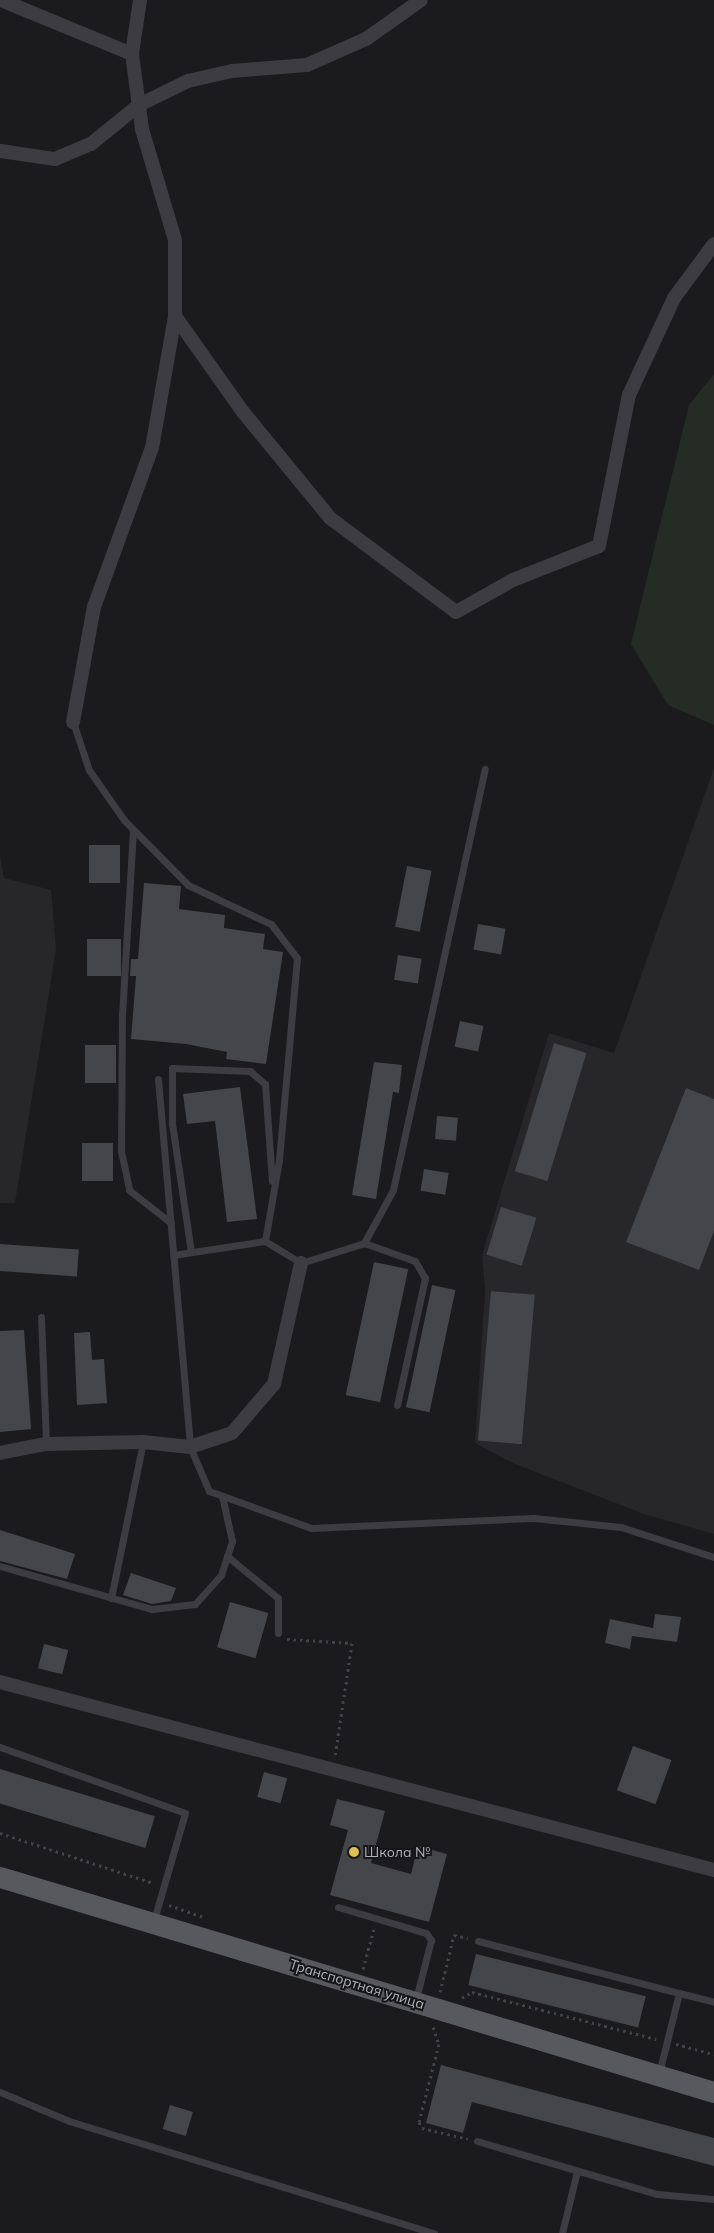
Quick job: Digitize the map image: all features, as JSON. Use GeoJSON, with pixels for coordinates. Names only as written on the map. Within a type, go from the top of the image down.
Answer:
{"type":"FeatureCollection","features":[{"type":"Feature","properties":{"kind":"main road","name":"Транспортная улица"},"geometry":{"type":"LineString","coordinates":[[0,1877],[714,2092]]}},
{"type":"Feature","properties":{"kind":"street"},"geometry":{"type":"LineString","coordinates":[[1,0],[132,54]]}},
{"type":"Feature","properties":{"kind":"street"},"geometry":{"type":"LineString","coordinates":[[74,722],[94,607],[152,448],[175,316],[175,240],[139,105],[132,54],[140,0]]}},
{"type":"Feature","properties":{"kind":"street"},"geometry":{"type":"LineString","coordinates":[[0,151],[55,159],[91,144],[139,105],[188,81],[232,71],[307,65],[366,39],[421,0]]}},
{"type":"Feature","properties":{"kind":"street"},"geometry":{"type":"LineString","coordinates":[[175,316],[243,412],[330,518],[456,612],[513,580],[599,546],[630,395],[674,298],[714,244]]}},
{"type":"Feature","properties":{"kind":"street"},"geometry":{"type":"LineString","coordinates":[[0,1453],[46,1444],[143,1442],[190,1447],[232,1433],[274,1384],[301,1262]]}},
{"type":"Feature","properties":{"kind":"street"},"geometry":{"type":"LineString","coordinates":[[0,1682],[332,1767],[714,1870]]}},
{"type":"Feature","properties":{"kind":"lane"},"geometry":{"type":"LineString","coordinates":[[74,722],[89,770],[133,830],[188,885],[271,924],[297,958],[273,1194],[265,1241]]}},
{"type":"Feature","properties":{"kind":"lane"},"geometry":{"type":"LineString","coordinates":[[364,1243],[393,1190],[485,769]]}},
{"type":"Feature","properties":{"kind":"lane"},"geometry":{"type":"LineString","coordinates":[[133,830],[122,1014],[121,1151],[129,1190],[170,1223]]}},
{"type":"Feature","properties":{"kind":"lane"},"geometry":{"type":"LineString","coordinates":[[192,1252],[172,1124],[172,1068],[250,1071],[265,1084],[273,1194]]}},
{"type":"Feature","properties":{"kind":"lane"},"geometry":{"type":"LineString","coordinates":[[158,1080],[190,1447],[209,1491],[311,1528],[534,1518],[621,1527],[714,1557]]}},
{"type":"Feature","properties":{"kind":"lane"},"geometry":{"type":"LineString","coordinates":[[174,1255],[265,1241],[301,1262],[364,1243],[415,1261],[425,1278],[397,1405]]}},
{"type":"Feature","properties":{"kind":"lane"},"geometry":{"type":"LineString","coordinates":[[41,1317],[46,1444]]}},
{"type":"Feature","properties":{"kind":"lane"},"geometry":{"type":"LineString","coordinates":[[111,1598],[143,1442]]}},
{"type":"Feature","properties":{"kind":"lane"},"geometry":{"type":"LineString","coordinates":[[0,1566],[152,1609],[195,1604],[221,1575],[232,1541],[222,1496]]}},
{"type":"Feature","properties":{"kind":"lane"},"geometry":{"type":"LineString","coordinates":[[227,1556],[278,1598],[278,1633]]}},
{"type":"Feature","properties":{"kind":"lane"},"geometry":{"type":"LineString","coordinates":[[0,1747],[185,1813],[153,1923]]}},
{"type":"Feature","properties":{"kind":"lane"},"geometry":{"type":"LineString","coordinates":[[338,1907],[426,1933],[431,1940],[415,2002]]}},
{"type":"Feature","properties":{"kind":"lane"},"geometry":{"type":"LineString","coordinates":[[478,1941],[714,2002]]}},
{"type":"Feature","properties":{"kind":"lane"},"geometry":{"type":"LineString","coordinates":[[659,2076],[680,1993]]}},
{"type":"Feature","properties":{"kind":"lane"},"geometry":{"type":"LineString","coordinates":[[0,2092],[69,2120],[434,2233]]}},
{"type":"Feature","properties":{"kind":"lane"},"geometry":{"type":"LineString","coordinates":[[477,2141],[657,2194],[714,2200]]}},
{"type":"Feature","properties":{"kind":"lane"},"geometry":{"type":"LineString","coordinates":[[562,2233],[577,2170]]}},
{"type":"Feature","properties":{"kind":"path"},"geometry":{"type":"LineString","coordinates":[[278,1633],[279,1638],[352,1643],[332,1767]]}},
{"type":"Feature","properties":{"kind":"path"},"geometry":{"type":"LineString","coordinates":[[0,1833],[164,1886]]}},
{"type":"Feature","properties":{"kind":"path"},"geometry":{"type":"LineString","coordinates":[[159,1902],[214,1920]]}},
{"type":"Feature","properties":{"kind":"path"},"geometry":{"type":"LineString","coordinates":[[362,1971],[377,1919]]}},
{"type":"Feature","properties":{"kind":"path"},"geometry":{"type":"LineString","coordinates":[[477,2141],[422,2128],[419,2122],[439,2044],[431,2024],[454,1935],[478,1941]]}},
{"type":"Feature","properties":{"kind":"path"},"geometry":{"type":"LineString","coordinates":[[355,1968],[372,1974]]}},
{"type":"Feature","properties":{"kind":"path"},"geometry":{"type":"LineString","coordinates":[[457,2001],[472,1992],[714,2054]]}},
{"type":"Feature","properties":{"kind":"shaded area"},"geometry":{"type":"Polygon","coordinates":[[[714,374],[714,725],[668,705],[631,644],[689,405],[714,374]]]}},
{"type":"Feature","properties":{"kind":"shaded area"},"geometry":{"type":"Polygon","coordinates":[[[714,768],[714,1534],[644,1514],[515,1464],[475,1443],[485,1290],[482,1255],[549,1033],[614,1053],[714,768]]]}},
{"type":"Feature","properties":{"kind":"shaded area"},"geometry":{"type":"Polygon","coordinates":[[[0,856],[4,878],[51,890],[56,949],[15,1203],[0,1203],[0,856]]]}},
{"type":"Feature","properties":{"kind":"building"},"geometry":{"type":"Polygon","coordinates":[[[89,845],[120,845],[120,883],[89,883],[89,845]]]}},
{"type":"Feature","properties":{"kind":"building"},"geometry":{"type":"Polygon","coordinates":[[[407,866],[432,871],[420,932],[395,927],[407,866]]]}},
{"type":"Feature","properties":{"kind":"building"},"geometry":{"type":"Polygon","coordinates":[[[144,883],[181,886],[179,909],[225,915],[224,928],[265,934],[263,949],[283,952],[266,1064],[226,1059],[227,1052],[186,1044],[131,1039],[136,976],[130,976],[131,959],[138,959],[144,883]]]}},
{"type":"Feature","properties":{"kind":"building"},"geometry":{"type":"Polygon","coordinates":[[[478,924],[506,929],[501,954],[473,950],[478,924]]]}},
{"type":"Feature","properties":{"kind":"building"},"geometry":{"type":"Polygon","coordinates":[[[87,939],[121,939],[121,976],[87,976],[87,939]]]}},
{"type":"Feature","properties":{"kind":"building"},"geometry":{"type":"Polygon","coordinates":[[[398,955],[422,959],[418,983],[394,980],[398,955]]]}},
{"type":"Feature","properties":{"kind":"building"},"geometry":{"type":"Polygon","coordinates":[[[460,1021],[483,1026],[478,1051],[455,1046],[460,1021]]]}},
{"type":"Feature","properties":{"kind":"building"},"geometry":{"type":"Polygon","coordinates":[[[554,1043],[587,1053],[547,1181],[515,1171],[554,1043]]]}},
{"type":"Feature","properties":{"kind":"building"},"geometry":{"type":"Polygon","coordinates":[[[85,1045],[116,1045],[116,1083],[85,1083],[85,1045]]]}},
{"type":"Feature","properties":{"kind":"building"},"geometry":{"type":"Polygon","coordinates":[[[374,1062],[402,1065],[399,1093],[393,1092],[376,1199],[352,1195],[374,1062]]]}},
{"type":"Feature","properties":{"kind":"building"},"geometry":{"type":"Polygon","coordinates":[[[240,1087],[257,1219],[227,1222],[215,1121],[187,1124],[183,1094],[240,1087]]]}},
{"type":"Feature","properties":{"kind":"building"},"geometry":{"type":"Polygon","coordinates":[[[686,1088],[714,1099],[714,1231],[699,1270],[626,1242],[686,1088]]]}},
{"type":"Feature","properties":{"kind":"building"},"geometry":{"type":"Polygon","coordinates":[[[437,1116],[458,1118],[456,1141],[435,1139],[437,1116]]]}},
{"type":"Feature","properties":{"kind":"building"},"geometry":{"type":"Polygon","coordinates":[[[82,1143],[113,1143],[113,1181],[82,1181],[82,1143]]]}},
{"type":"Feature","properties":{"kind":"building"},"geometry":{"type":"Polygon","coordinates":[[[424,1169],[449,1173],[445,1195],[421,1191],[424,1169]]]}},
{"type":"Feature","properties":{"kind":"building"},"geometry":{"type":"Polygon","coordinates":[[[501,1207],[536,1218],[522,1266],[486,1255],[501,1207]]]}},
{"type":"Feature","properties":{"kind":"building"},"geometry":{"type":"Polygon","coordinates":[[[0,1244],[79,1250],[77,1276],[0,1271],[0,1244]]]}},
{"type":"Feature","properties":{"kind":"building"},"geometry":{"type":"Polygon","coordinates":[[[374,1262],[408,1269],[380,1402],[346,1395],[374,1262]]]}},
{"type":"Feature","properties":{"kind":"building"},"geometry":{"type":"Polygon","coordinates":[[[432,1285],[455,1290],[429,1412],[406,1407],[432,1285]]]}},
{"type":"Feature","properties":{"kind":"building"},"geometry":{"type":"Polygon","coordinates":[[[491,1291],[535,1295],[522,1444],[478,1440],[491,1291]]]}},
{"type":"Feature","properties":{"kind":"building"},"geometry":{"type":"Polygon","coordinates":[[[24,1330],[31,1429],[0,1432],[0,1331],[24,1330]]]}},
{"type":"Feature","properties":{"kind":"building"},"geometry":{"type":"Polygon","coordinates":[[[90,1332],[92,1360],[104,1359],[107,1403],[77,1405],[74,1333],[90,1332]]]}},
{"type":"Feature","properties":{"kind":"building"},"geometry":{"type":"Polygon","coordinates":[[[0,1530],[75,1554],[67,1579],[0,1561],[0,1530]]]}},
{"type":"Feature","properties":{"kind":"building"},"geometry":{"type":"Polygon","coordinates":[[[131,1573],[176,1588],[171,1601],[152,1604],[123,1595],[131,1573]]]}},
{"type":"Feature","properties":{"kind":"building"},"geometry":{"type":"Polygon","coordinates":[[[230,1602],[268,1613],[255,1658],[217,1647],[230,1602]]]}},
{"type":"Feature","properties":{"kind":"building"},"geometry":{"type":"Polygon","coordinates":[[[655,1614],[681,1617],[677,1642],[632,1636],[630,1649],[605,1643],[610,1619],[653,1628],[655,1614]]]}},
{"type":"Feature","properties":{"kind":"building"},"geometry":{"type":"Polygon","coordinates":[[[44,1644],[68,1650],[62,1674],[38,1668],[44,1644]]]}},
{"type":"Feature","properties":{"kind":"building"},"geometry":{"type":"Polygon","coordinates":[[[633,1746],[672,1760],[655,1804],[617,1790],[633,1746]]]}},
{"type":"Feature","properties":{"kind":"building"},"geometry":{"type":"Polygon","coordinates":[[[0,1769],[155,1816],[145,1848],[0,1804],[0,1769]]]}},
{"type":"Feature","properties":{"kind":"building"},"geometry":{"type":"Polygon","coordinates":[[[264,1772],[287,1778],[280,1803],[257,1797],[264,1772]]]}},
{"type":"Feature","properties":{"kind":"building"},"geometry":{"type":"Polygon","coordinates":[[[337,1799],[385,1811],[371,1863],[411,1874],[418,1846],[447,1854],[429,1922],[330,1895],[348,1830],[330,1825],[337,1799]]]}},
{"type":"Feature","properties":{"kind":"building"},"geometry":{"type":"Polygon","coordinates":[[[476,1954],[646,1996],[638,2027],[468,1985],[476,1954]]]}},
{"type":"Feature","properties":{"kind":"building"},"geometry":{"type":"Polygon","coordinates":[[[441,2065],[714,2138],[714,2166],[472,2102],[463,2133],[426,2123],[441,2065]]]}},
{"type":"Feature","properties":{"kind":"building"},"geometry":{"type":"Polygon","coordinates":[[[170,2105],[193,2112],[186,2136],[163,2129],[170,2105]]]}},
{"type":"Feature","properties":{"kind":"place","name":"Школа №"},"geometry":{"type":"Point","coordinates":[354,1852]}}]}
